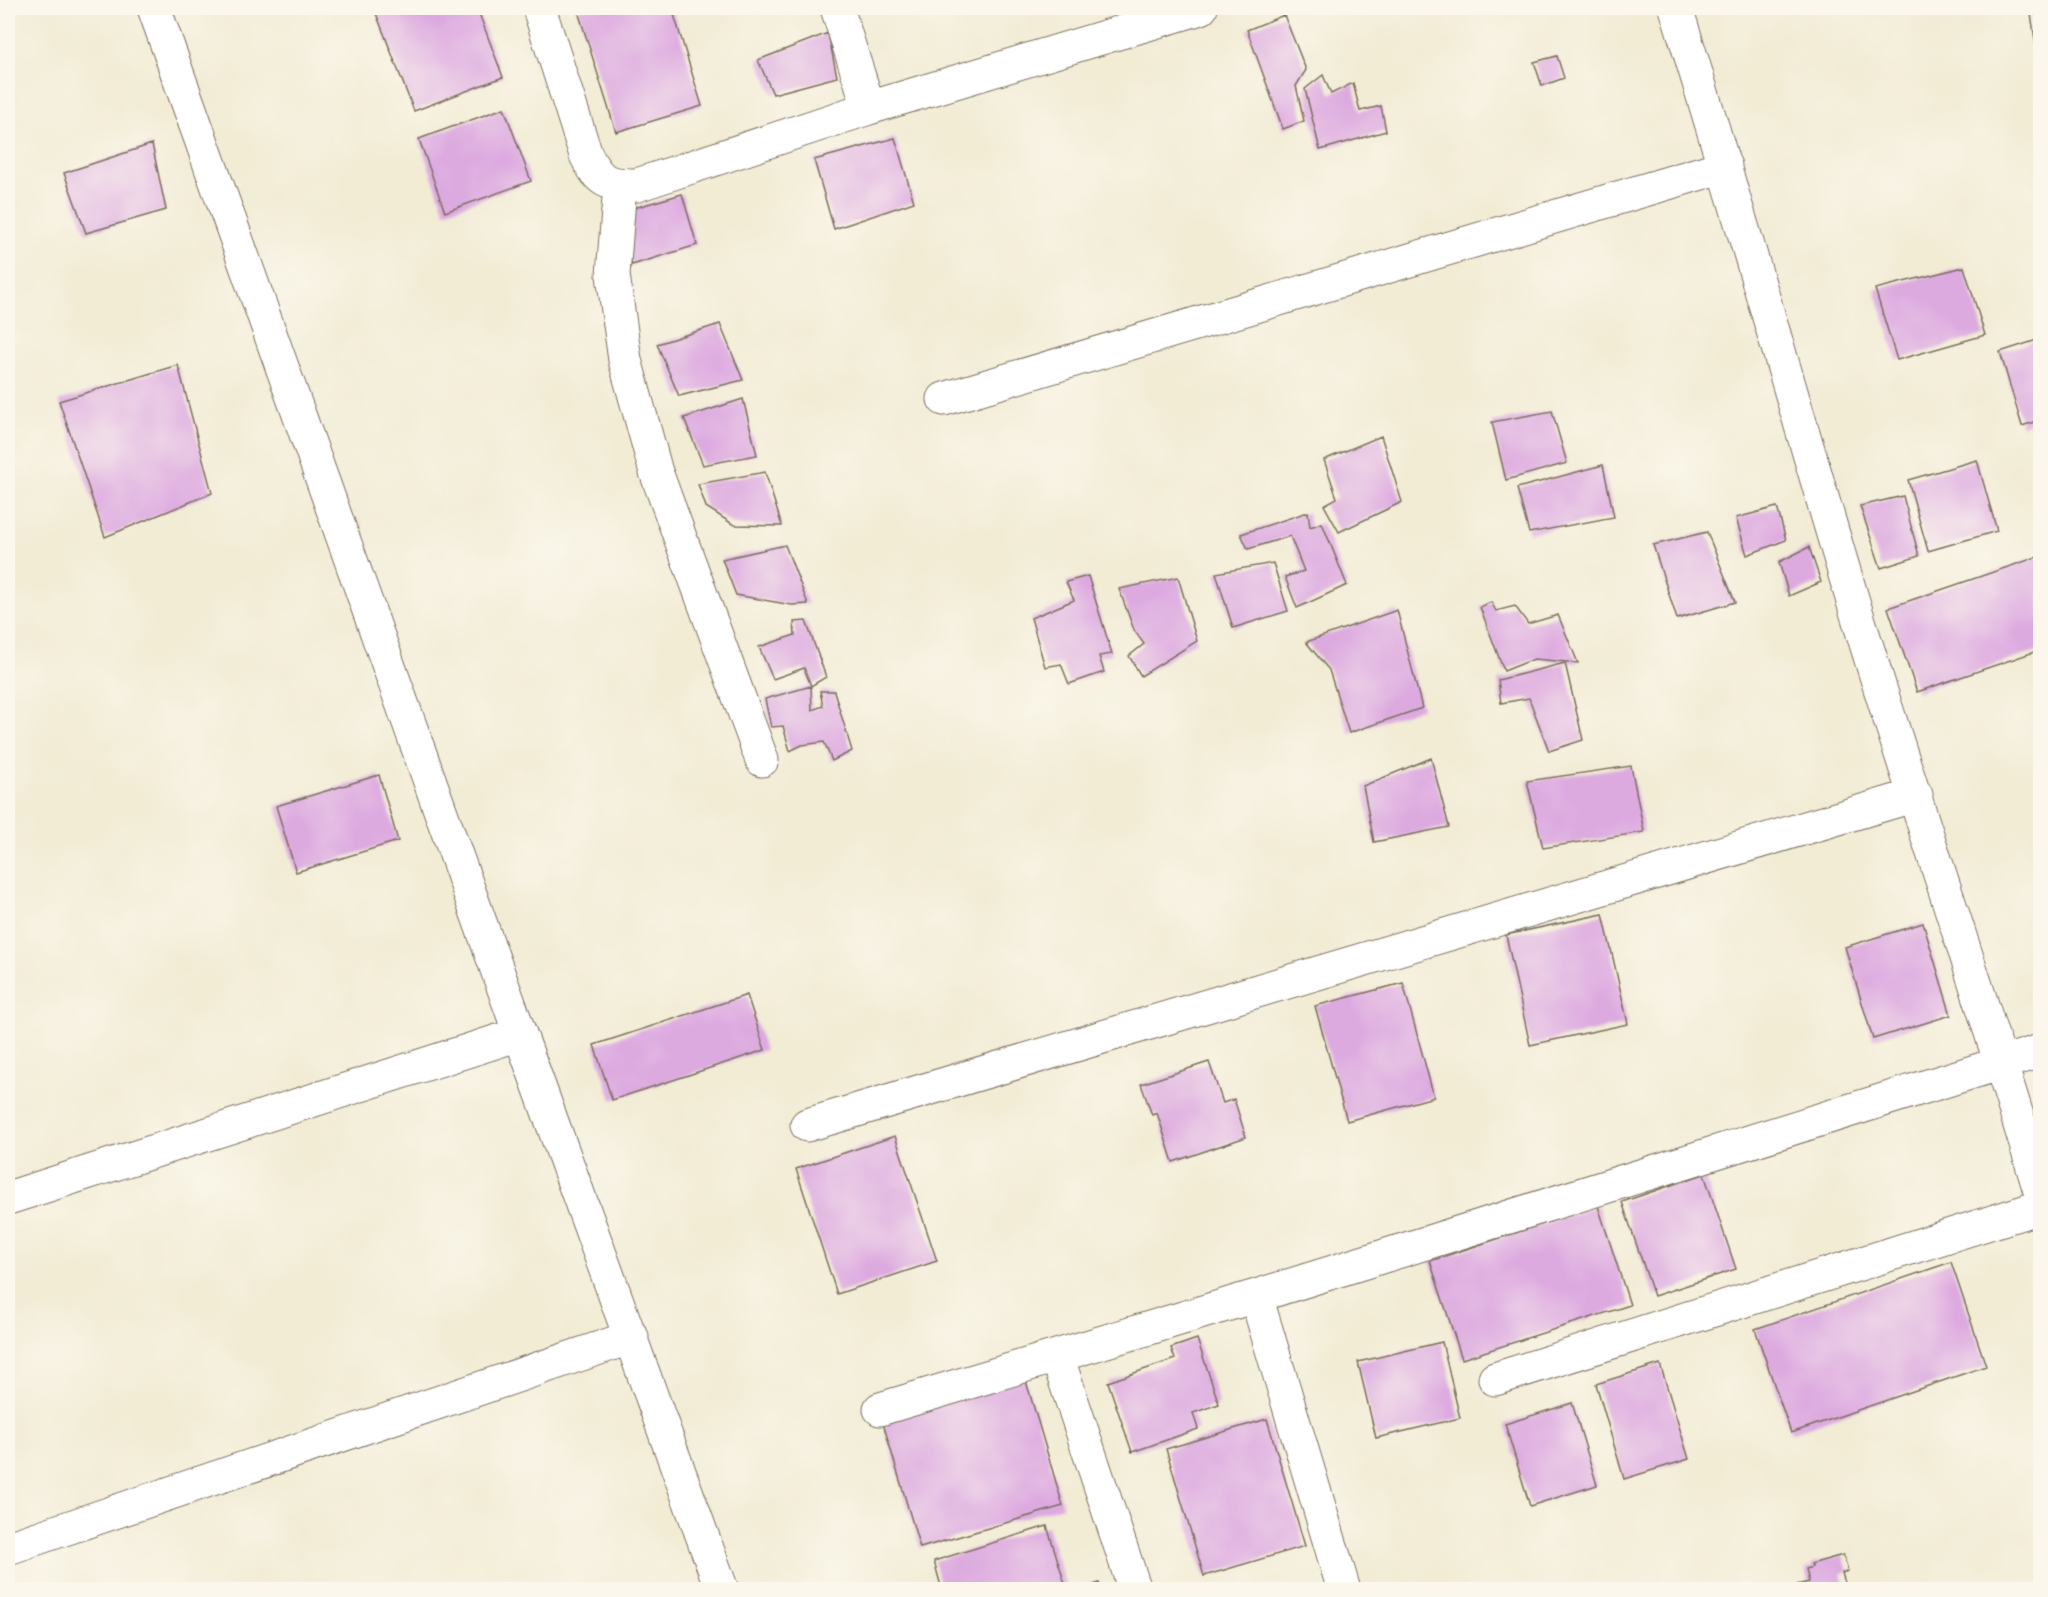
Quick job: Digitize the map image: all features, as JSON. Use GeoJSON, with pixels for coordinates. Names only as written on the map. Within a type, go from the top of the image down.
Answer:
{"type":"FeatureCollection","features":[{"type":"Feature","properties":{"kind":"street"},"geometry":{"type":"LineString","coordinates":[[154,8],[520,1034],[632,1337],[722,1590]]}},
{"type":"Feature","properties":{"kind":"street"},"geometry":{"type":"LineString","coordinates":[[539,8],[586,155],[594,172],[607,183],[620,185],[637,185],[1144,16],[1201,8]]}},
{"type":"Feature","properties":{"kind":"street"},"geometry":{"type":"LineString","coordinates":[[837,8],[869,108]]}},
{"type":"Feature","properties":{"kind":"street"},"geometry":{"type":"LineString","coordinates":[[1676,8],[1853,600],[2002,1064],[2040,1191]]}},
{"type":"Feature","properties":{"kind":"street"},"geometry":{"type":"LineString","coordinates":[[944,399],[1725,166]]}},
{"type":"Feature","properties":{"kind":"street"},"geometry":{"type":"LineString","coordinates":[[620,185],[612,275],[625,360],[656,472],[762,760]]}},
{"type":"Feature","properties":{"kind":"street"},"geometry":{"type":"LineString","coordinates":[[807,1125],[1916,795]]}},
{"type":"Feature","properties":{"kind":"street"},"geometry":{"type":"LineString","coordinates":[[8,1198],[520,1034]]}},
{"type":"Feature","properties":{"kind":"street"},"geometry":{"type":"LineString","coordinates":[[880,1409],[1257,1296],[2040,1051]]}},
{"type":"Feature","properties":{"kind":"street"},"geometry":{"type":"LineString","coordinates":[[1495,1379],[2040,1207]]}},
{"type":"Feature","properties":{"kind":"street"},"geometry":{"type":"LineString","coordinates":[[1257,1296],[1344,1590]]}},
{"type":"Feature","properties":{"kind":"street"},"geometry":{"type":"LineString","coordinates":[[8,1548],[632,1337]]}},
{"type":"Feature","properties":{"kind":"street"},"geometry":{"type":"LineString","coordinates":[[1057,1356],[1135,1590]]}},
{"type":"Feature","properties":{"kind":"building"},"geometry":{"type":"Polygon","coordinates":[[[374,8],[477,8],[503,77],[414,111],[374,8]]]}},
{"type":"Feature","properties":{"kind":"building"},"geometry":{"type":"Polygon","coordinates":[[[577,8],[672,8],[702,106],[616,132],[577,8]]]}},
{"type":"Feature","properties":{"kind":"building"},"geometry":{"type":"Polygon","coordinates":[[[2030,8],[2040,8],[2040,51],[2037,52],[2030,8]]]}},
{"type":"Feature","properties":{"kind":"building"},"geometry":{"type":"Polygon","coordinates":[[[1284,15],[1306,70],[1296,86],[1304,121],[1283,129],[1247,30],[1284,15]]]}},
{"type":"Feature","properties":{"kind":"building"},"geometry":{"type":"Polygon","coordinates":[[[828,33],[837,77],[773,94],[758,60],[828,33]]]}},
{"type":"Feature","properties":{"kind":"building"},"geometry":{"type":"Polygon","coordinates":[[[1557,56],[1564,78],[1542,86],[1534,62],[1557,56]]]}},
{"type":"Feature","properties":{"kind":"building"},"geometry":{"type":"Polygon","coordinates":[[[1323,75],[1331,94],[1353,83],[1360,111],[1381,106],[1386,131],[1320,150],[1305,89],[1323,75]]]}},
{"type":"Feature","properties":{"kind":"building"},"geometry":{"type":"Polygon","coordinates":[[[504,108],[531,181],[445,212],[419,139],[504,108]]]}},
{"type":"Feature","properties":{"kind":"building"},"geometry":{"type":"Polygon","coordinates":[[[895,138],[914,202],[834,229],[814,160],[895,138]]]}},
{"type":"Feature","properties":{"kind":"building"},"geometry":{"type":"Polygon","coordinates":[[[152,144],[166,210],[86,233],[64,173],[152,144]]]}},
{"type":"Feature","properties":{"kind":"building"},"geometry":{"type":"Polygon","coordinates":[[[682,194],[697,245],[632,265],[617,213],[682,194]]]}},
{"type":"Feature","properties":{"kind":"building"},"geometry":{"type":"Polygon","coordinates":[[[1964,267],[1985,335],[1897,360],[1875,289],[1964,267]]]}},
{"type":"Feature","properties":{"kind":"building"},"geometry":{"type":"Polygon","coordinates":[[[720,324],[743,380],[679,396],[657,344],[720,324]]]}},
{"type":"Feature","properties":{"kind":"building"},"geometry":{"type":"Polygon","coordinates":[[[2040,339],[2040,420],[2022,426],[2000,352],[2040,339]]]}},
{"type":"Feature","properties":{"kind":"building"},"geometry":{"type":"Polygon","coordinates":[[[178,365],[212,493],[105,537],[59,401],[178,365]]]}},
{"type":"Feature","properties":{"kind":"building"},"geometry":{"type":"Polygon","coordinates":[[[743,399],[757,455],[703,465],[684,418],[743,399]]]}},
{"type":"Feature","properties":{"kind":"building"},"geometry":{"type":"Polygon","coordinates":[[[1552,411],[1567,463],[1506,480],[1492,422],[1552,411]]]}},
{"type":"Feature","properties":{"kind":"building"},"geometry":{"type":"Polygon","coordinates":[[[1381,436],[1402,502],[1339,532],[1324,505],[1337,498],[1324,460],[1381,436]]]}},
{"type":"Feature","properties":{"kind":"building"},"geometry":{"type":"Polygon","coordinates":[[[1977,460],[1997,531],[1928,551],[1908,480],[1977,460]]]}},
{"type":"Feature","properties":{"kind":"building"},"geometry":{"type":"Polygon","coordinates":[[[1603,465],[1614,517],[1529,533],[1517,488],[1603,465]]]}},
{"type":"Feature","properties":{"kind":"building"},"geometry":{"type":"Polygon","coordinates":[[[765,472],[782,526],[734,525],[706,507],[698,484],[765,472]]]}},
{"type":"Feature","properties":{"kind":"building"},"geometry":{"type":"Polygon","coordinates":[[[1903,496],[1919,556],[1881,568],[1860,506],[1903,496]]]}},
{"type":"Feature","properties":{"kind":"building"},"geometry":{"type":"Polygon","coordinates":[[[1777,507],[1786,540],[1747,555],[1736,518],[1777,507]]]}},
{"type":"Feature","properties":{"kind":"building"},"geometry":{"type":"Polygon","coordinates":[[[1308,512],[1310,527],[1322,523],[1347,585],[1297,608],[1285,577],[1304,571],[1290,536],[1248,549],[1241,534],[1308,512]]]}},
{"type":"Feature","properties":{"kind":"building"},"geometry":{"type":"Polygon","coordinates":[[[1707,532],[1735,602],[1677,619],[1653,545],[1707,532]]]}},
{"type":"Feature","properties":{"kind":"building"},"geometry":{"type":"Polygon","coordinates":[[[785,545],[808,604],[792,605],[736,595],[722,559],[785,545]]]}},
{"type":"Feature","properties":{"kind":"building"},"geometry":{"type":"Polygon","coordinates":[[[1809,547],[1821,582],[1789,596],[1779,562],[1809,547]]]}},
{"type":"Feature","properties":{"kind":"building"},"geometry":{"type":"Polygon","coordinates":[[[2040,556],[2040,650],[1917,692],[1888,608],[2040,556]]]}},
{"type":"Feature","properties":{"kind":"building"},"geometry":{"type":"Polygon","coordinates":[[[1273,563],[1288,611],[1233,628],[1216,573],[1273,563]]]}},
{"type":"Feature","properties":{"kind":"building"},"geometry":{"type":"Polygon","coordinates":[[[1088,576],[1112,654],[1099,656],[1104,672],[1069,684],[1061,664],[1045,667],[1031,618],[1074,600],[1066,582],[1088,576]]]}},
{"type":"Feature","properties":{"kind":"building"},"geometry":{"type":"Polygon","coordinates":[[[1178,577],[1197,641],[1141,676],[1129,656],[1144,644],[1134,630],[1119,589],[1178,577]]]}},
{"type":"Feature","properties":{"kind":"building"},"geometry":{"type":"Polygon","coordinates":[[[1491,602],[1496,611],[1515,606],[1528,624],[1558,615],[1578,663],[1534,659],[1504,671],[1480,607],[1491,602]]]}},
{"type":"Feature","properties":{"kind":"building"},"geometry":{"type":"Polygon","coordinates":[[[1397,610],[1422,708],[1349,733],[1329,670],[1306,642],[1397,610]]]}},
{"type":"Feature","properties":{"kind":"building"},"geometry":{"type":"Polygon","coordinates":[[[806,621],[826,677],[811,686],[804,668],[773,679],[759,647],[795,635],[794,622],[806,621]]]}},
{"type":"Feature","properties":{"kind":"building"},"geometry":{"type":"Polygon","coordinates":[[[1565,663],[1583,740],[1549,751],[1529,698],[1501,703],[1498,680],[1565,663]]]}},
{"type":"Feature","properties":{"kind":"building"},"geometry":{"type":"Polygon","coordinates":[[[811,686],[812,710],[823,706],[820,691],[834,691],[852,751],[832,761],[824,742],[802,745],[790,751],[783,726],[771,727],[765,699],[811,686]]]}},
{"type":"Feature","properties":{"kind":"building"},"geometry":{"type":"Polygon","coordinates":[[[1431,758],[1449,827],[1374,842],[1363,786],[1431,758]]]}},
{"type":"Feature","properties":{"kind":"building"},"geometry":{"type":"Polygon","coordinates":[[[1631,766],[1644,832],[1543,848],[1527,781],[1631,766]]]}},
{"type":"Feature","properties":{"kind":"building"},"geometry":{"type":"Polygon","coordinates":[[[379,775],[398,841],[296,872],[276,806],[379,775]]]}},
{"type":"Feature","properties":{"kind":"building"},"geometry":{"type":"Polygon","coordinates":[[[1603,914],[1628,1024],[1530,1045],[1506,935],[1603,914]]]}},
{"type":"Feature","properties":{"kind":"building"},"geometry":{"type":"Polygon","coordinates":[[[1923,923],[1951,1015],[1873,1039],[1845,947],[1923,923]]]}},
{"type":"Feature","properties":{"kind":"building"},"geometry":{"type":"Polygon","coordinates":[[[1403,983],[1434,1097],[1347,1121],[1315,1006],[1403,983]]]}},
{"type":"Feature","properties":{"kind":"building"},"geometry":{"type":"Polygon","coordinates":[[[747,995],[765,1050],[612,1100],[594,1045],[747,995]]]}},
{"type":"Feature","properties":{"kind":"building"},"geometry":{"type":"Polygon","coordinates":[[[1209,1062],[1223,1103],[1234,1099],[1246,1137],[1173,1162],[1157,1113],[1152,1115],[1141,1084],[1209,1062]]]}},
{"type":"Feature","properties":{"kind":"building"},"geometry":{"type":"Polygon","coordinates":[[[895,1136],[937,1261],[837,1294],[796,1169],[895,1136]]]}},
{"type":"Feature","properties":{"kind":"building"},"geometry":{"type":"Polygon","coordinates":[[[1704,1174],[1736,1269],[1654,1296],[1622,1202],[1704,1174]]]}},
{"type":"Feature","properties":{"kind":"building"},"geometry":{"type":"Polygon","coordinates":[[[1598,1206],[1630,1305],[1462,1359],[1430,1261],[1598,1206]]]}},
{"type":"Feature","properties":{"kind":"building"},"geometry":{"type":"Polygon","coordinates":[[[1951,1262],[1986,1366],[1791,1433],[1755,1329],[1951,1262]]]}},
{"type":"Feature","properties":{"kind":"building"},"geometry":{"type":"Polygon","coordinates":[[[1197,1339],[1219,1404],[1193,1413],[1198,1429],[1132,1452],[1108,1382],[1175,1359],[1171,1348],[1197,1339]]]}},
{"type":"Feature","properties":{"kind":"building"},"geometry":{"type":"Polygon","coordinates":[[[1442,1342],[1460,1418],[1376,1438],[1358,1362],[1442,1342]]]}},
{"type":"Feature","properties":{"kind":"building"},"geometry":{"type":"Polygon","coordinates":[[[1660,1364],[1689,1459],[1624,1479],[1596,1384],[1660,1364]]]}},
{"type":"Feature","properties":{"kind":"building"},"geometry":{"type":"Polygon","coordinates":[[[1023,1371],[1063,1506],[920,1548],[880,1413],[1023,1371]]]}},
{"type":"Feature","properties":{"kind":"building"},"geometry":{"type":"Polygon","coordinates":[[[1572,1403],[1597,1485],[1530,1506],[1505,1424],[1572,1403]]]}},
{"type":"Feature","properties":{"kind":"building"},"geometry":{"type":"Polygon","coordinates":[[[1267,1419],[1305,1546],[1204,1576],[1166,1449],[1267,1419]]]}},
{"type":"Feature","properties":{"kind":"building"},"geometry":{"type":"Polygon","coordinates":[[[1047,1526],[1067,1590],[942,1590],[934,1561],[1047,1526]]]}},
{"type":"Feature","properties":{"kind":"building"},"geometry":{"type":"Polygon","coordinates":[[[1843,1555],[1848,1571],[1842,1573],[1847,1590],[1792,1590],[1797,1585],[1809,1582],[1806,1569],[1812,1567],[1811,1564],[1843,1555]]]}},
{"type":"Feature","properties":{"kind":"building"},"geometry":{"type":"Polygon","coordinates":[[[1099,1583],[1101,1590],[1081,1590],[1081,1589],[1099,1583]]]}}]}
